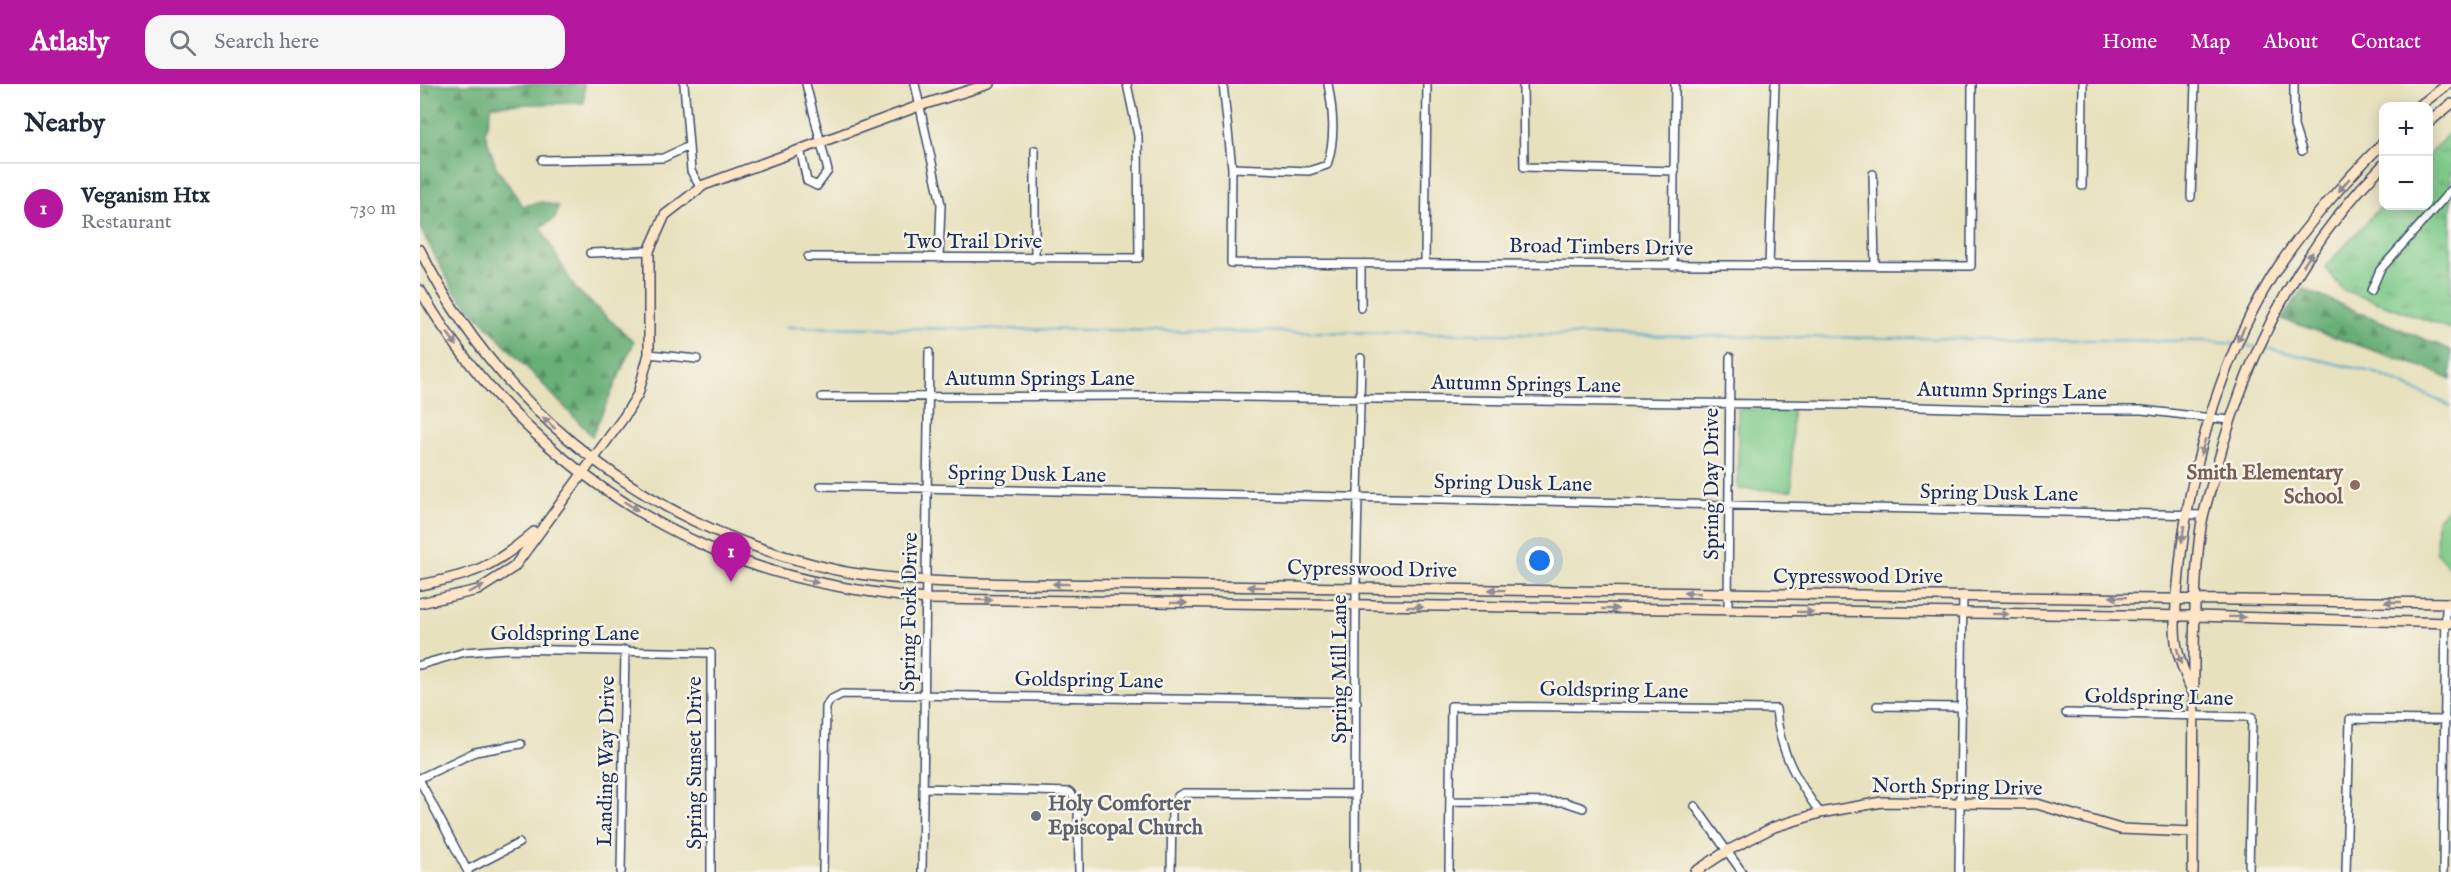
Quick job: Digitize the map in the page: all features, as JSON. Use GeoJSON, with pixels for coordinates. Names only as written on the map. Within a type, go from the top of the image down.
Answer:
{"type":"FeatureCollection","features":[{"type":"Feature","properties":{"kind":"main road"},"geometry":{"type":"LineString","coordinates":[[420,603],[457,597],[497,579],[514,567],[543,524],[594,461],[638,394],[648,354],[649,252],[665,215],[704,185],[820,141],[989,84]]}},
{"type":"Feature","properties":{"kind":"main road"},"geometry":{"type":"LineString","coordinates":[[2424,102],[2448,84]]}},
{"type":"Feature","properties":{"kind":"main road"},"geometry":{"type":"LineString","coordinates":[[2433,119],[2451,104]]}},
{"type":"Feature","properties":{"kind":"main road"},"geometry":{"type":"LineString","coordinates":[[2194,694],[2177,647],[2177,597],[2186,514],[2226,371],[2237,342],[2272,277],[2308,229],[2379,146]]}},
{"type":"Feature","properties":{"kind":"main road"},"geometry":{"type":"LineString","coordinates":[[2193,872],[2195,598],[2204,514],[2229,420],[2258,344],[2277,308],[2318,244],[2360,187],[2379,169]]}},
{"type":"Feature","properties":{"kind":"main road","name":"Cypresswood Drive"},"geometry":{"type":"LineString","coordinates":[[420,250],[458,315],[494,365],[539,414],[594,461],[661,505],[750,545],[809,563],[858,574],[925,581],[1135,585],[1728,594],[2177,597],[2448,603]]}},
{"type":"Feature","properties":{"kind":"main road","name":"Cypresswood Drive"},"geometry":{"type":"LineString","coordinates":[[420,290],[434,314],[504,406],[583,473],[661,524],[744,561],[832,586],[925,599],[2195,616],[2448,623]]}},
{"type":"Feature","properties":{"kind":"main road"},"geometry":{"type":"LineString","coordinates":[[478,374],[494,365]]}},
{"type":"Feature","properties":{"kind":"main road"},"geometry":{"type":"LineString","coordinates":[[420,585],[465,576],[488,567],[543,524]]}},
{"type":"Feature","properties":{"kind":"main road"},"geometry":{"type":"LineString","coordinates":[[744,561],[750,545]]}},
{"type":"Feature","properties":{"kind":"main road"},"geometry":{"type":"LineString","coordinates":[[1134,602],[1135,585]]}},
{"type":"Feature","properties":{"kind":"main road"},"geometry":{"type":"LineString","coordinates":[[1542,591],[1542,609]]}},
{"type":"Feature","properties":{"kind":"main road"},"geometry":{"type":"LineString","coordinates":[[2327,602],[2327,620]]}},
{"type":"Feature","properties":{"kind":"main road","name":"North Spring Drive"},"geometry":{"type":"LineString","coordinates":[[1695,872],[1727,851],[1774,827],[1820,813],[1882,802],[2037,804],[2120,829],[2193,832]]}},
{"type":"Feature","properties":{"kind":"street"},"geometry":{"type":"LineString","coordinates":[[684,84],[692,171],[699,185],[704,185]]}},
{"type":"Feature","properties":{"kind":"street"},"geometry":{"type":"LineString","coordinates":[[800,149],[807,181],[817,186],[828,171],[806,84]]}},
{"type":"Feature","properties":{"kind":"street"},"geometry":{"type":"LineString","coordinates":[[915,84],[941,204],[939,258]]}},
{"type":"Feature","properties":{"kind":"street","name":"Two Trail Drive"},"geometry":{"type":"LineString","coordinates":[[808,257],[1139,258],[1138,136],[1127,84]]}},
{"type":"Feature","properties":{"kind":"street"},"geometry":{"type":"LineString","coordinates":[[1223,84],[1232,168],[1309,171],[1328,165],[1333,148],[1332,106],[1328,84]]}},
{"type":"Feature","properties":{"kind":"street"},"geometry":{"type":"LineString","coordinates":[[1425,262],[1427,84]]}},
{"type":"Feature","properties":{"kind":"street"},"geometry":{"type":"LineString","coordinates":[[1523,84],[1524,167],[1675,171]]}},
{"type":"Feature","properties":{"kind":"street"},"geometry":{"type":"LineString","coordinates":[[1673,266],[1675,84]]}},
{"type":"Feature","properties":{"kind":"street"},"geometry":{"type":"LineString","coordinates":[[1769,266],[1776,84]]}},
{"type":"Feature","properties":{"kind":"street","name":"Broad Timbers Drive"},"geometry":{"type":"LineString","coordinates":[[1232,168],[1230,263],[1971,266],[1972,84]]}},
{"type":"Feature","properties":{"kind":"street"},"geometry":{"type":"LineString","coordinates":[[2082,186],[2083,84]]}},
{"type":"Feature","properties":{"kind":"street"},"geometry":{"type":"LineString","coordinates":[[2192,197],[2195,84]]}},
{"type":"Feature","properties":{"kind":"street"},"geometry":{"type":"LineString","coordinates":[[2294,84],[2294,126],[2302,151]]}},
{"type":"Feature","properties":{"kind":"street"},"geometry":{"type":"LineString","coordinates":[[542,160],[663,158],[689,146]]}},
{"type":"Feature","properties":{"kind":"street"},"geometry":{"type":"LineString","coordinates":[[1032,259],[1035,257],[1035,150]]}},
{"type":"Feature","properties":{"kind":"street"},"geometry":{"type":"LineString","coordinates":[[1873,174],[1875,266]]}},
{"type":"Feature","properties":{"kind":"street"},"geometry":{"type":"LineString","coordinates":[[2371,291],[2380,270],[2451,190]]}},
{"type":"Feature","properties":{"kind":"street"},"geometry":{"type":"LineString","coordinates":[[590,254],[649,252]]}},
{"type":"Feature","properties":{"kind":"street"},"geometry":{"type":"LineString","coordinates":[[1361,264],[1361,308]]}},
{"type":"Feature","properties":{"kind":"street","name":"Spring Fork Drive"},"geometry":{"type":"LineString","coordinates":[[922,872],[929,352]]}},
{"type":"Feature","properties":{"kind":"street"},"geometry":{"type":"LineString","coordinates":[[648,354],[697,359]]}},
{"type":"Feature","properties":{"kind":"street","name":"Spring Day Drive"},"geometry":{"type":"LineString","coordinates":[[1728,611],[1730,357]]}},
{"type":"Feature","properties":{"kind":"street","name":"Spring Mill Lane"},"geometry":{"type":"LineString","coordinates":[[1355,872],[1356,588],[1360,498],[1361,358]]}},
{"type":"Feature","properties":{"kind":"street","name":"Autumn Springs Lane"},"geometry":{"type":"LineString","coordinates":[[822,397],[930,395],[1729,403],[2142,410],[2229,420]]}},
{"type":"Feature","properties":{"kind":"street","name":"Spring Dusk Lane"},"geometry":{"type":"LineString","coordinates":[[821,486],[2204,514]]}},
{"type":"Feature","properties":{"kind":"street"},"geometry":{"type":"LineString","coordinates":[[1959,872],[1963,595]]}},
{"type":"Feature","properties":{"kind":"street"},"geometry":{"type":"LineString","coordinates":[[2442,872],[2448,603]]}},
{"type":"Feature","properties":{"kind":"street","name":"Goldspring Lane"},"geometry":{"type":"LineString","coordinates":[[420,665],[465,652],[486,650],[625,650],[711,653]]}},
{"type":"Feature","properties":{"kind":"street","name":"Landing Way Drive"},"geometry":{"type":"LineString","coordinates":[[621,872],[625,650]]}},
{"type":"Feature","properties":{"kind":"street","name":"Spring Sunset Drive"},"geometry":{"type":"LineString","coordinates":[[711,653],[711,872]]}},
{"type":"Feature","properties":{"kind":"street","name":"Goldspring Lane"},"geometry":{"type":"LineString","coordinates":[[823,872],[826,707],[830,700],[842,694],[1357,702]]}},
{"type":"Feature","properties":{"kind":"street","name":"Goldspring Lane"},"geometry":{"type":"LineString","coordinates":[[1450,801],[1451,706],[1776,709],[1779,738],[1787,762],[1820,813]]}},
{"type":"Feature","properties":{"kind":"street"},"geometry":{"type":"LineString","coordinates":[[1877,706],[1962,707]]}},
{"type":"Feature","properties":{"kind":"street","name":"Goldspring Lane"},"geometry":{"type":"LineString","coordinates":[[2066,712],[2252,717],[2249,872]]}},
{"type":"Feature","properties":{"kind":"street"},"geometry":{"type":"LineString","coordinates":[[2346,872],[2350,719],[2446,720]]}},
{"type":"Feature","properties":{"kind":"street"},"geometry":{"type":"LineString","coordinates":[[519,843],[467,871],[420,780],[475,752],[521,744]]}},
{"type":"Feature","properties":{"kind":"street"},"geometry":{"type":"LineString","coordinates":[[924,788],[1063,791],[1075,795],[1078,803],[1079,872]]}},
{"type":"Feature","properties":{"kind":"street"},"geometry":{"type":"LineString","coordinates":[[1171,872],[1174,805],[1178,796],[1195,792],[1356,794]]}},
{"type":"Feature","properties":{"kind":"street"},"geometry":{"type":"LineString","coordinates":[[1449,872],[1450,801],[1565,802],[1583,808]]}},
{"type":"Feature","properties":{"kind":"street"},"geometry":{"type":"LineString","coordinates":[[1695,806],[1742,872]]}},
{"type":"Feature","properties":{"kind":"green space"},"geometry":{"type":"Polygon","coordinates":[[[420,84],[584,84],[584,103],[492,105],[485,133],[496,167],[523,206],[543,202],[558,206],[555,219],[540,227],[575,288],[634,342],[592,436],[454,291],[420,228],[420,84]]]}},
{"type":"Feature","properties":{"kind":"green space"},"geometry":{"type":"Polygon","coordinates":[[[2451,131],[2451,329],[2343,290],[2325,267],[2379,208],[2433,210],[2433,151],[2451,131]]]}},
{"type":"Feature","properties":{"kind":"green space"},"geometry":{"type":"Polygon","coordinates":[[[2303,289],[2451,350],[2451,380],[2431,370],[2282,319],[2303,289]]]}},
{"type":"Feature","properties":{"kind":"green space"},"geometry":{"type":"Polygon","coordinates":[[[1738,409],[1792,409],[1792,490],[1738,489],[1738,409]]]}},
{"type":"Feature","properties":{"kind":"green space"},"geometry":{"type":"Polygon","coordinates":[[[2451,507],[2451,569],[2436,553],[2437,519],[2451,507]]]}},
{"type":"Feature","properties":{"kind":"waterway"},"geometry":{"type":"LineString","coordinates":[[786,327],[2202,341],[2235,344]]}},
{"type":"Feature","properties":{"kind":"waterway"},"geometry":{"type":"LineString","coordinates":[[2241,345],[2256,347]]}},
{"type":"Feature","properties":{"kind":"waterway"},"geometry":{"type":"LineString","coordinates":[[2262,347],[2376,373],[2451,406]]}},
{"type":"Feature","properties":{"kind":"place","name":"Smith Elementary School"},"geometry":{"type":"Point","coordinates":[2355,485]}},
{"type":"Feature","properties":{"kind":"place","name":"Veganism Htx"},"geometry":{"type":"Point","coordinates":[731,582]}},
{"type":"Feature","properties":{"kind":"place","name":"Holy Comforter Episcopal Church"},"geometry":{"type":"Point","coordinates":[1036,816]}}]}
